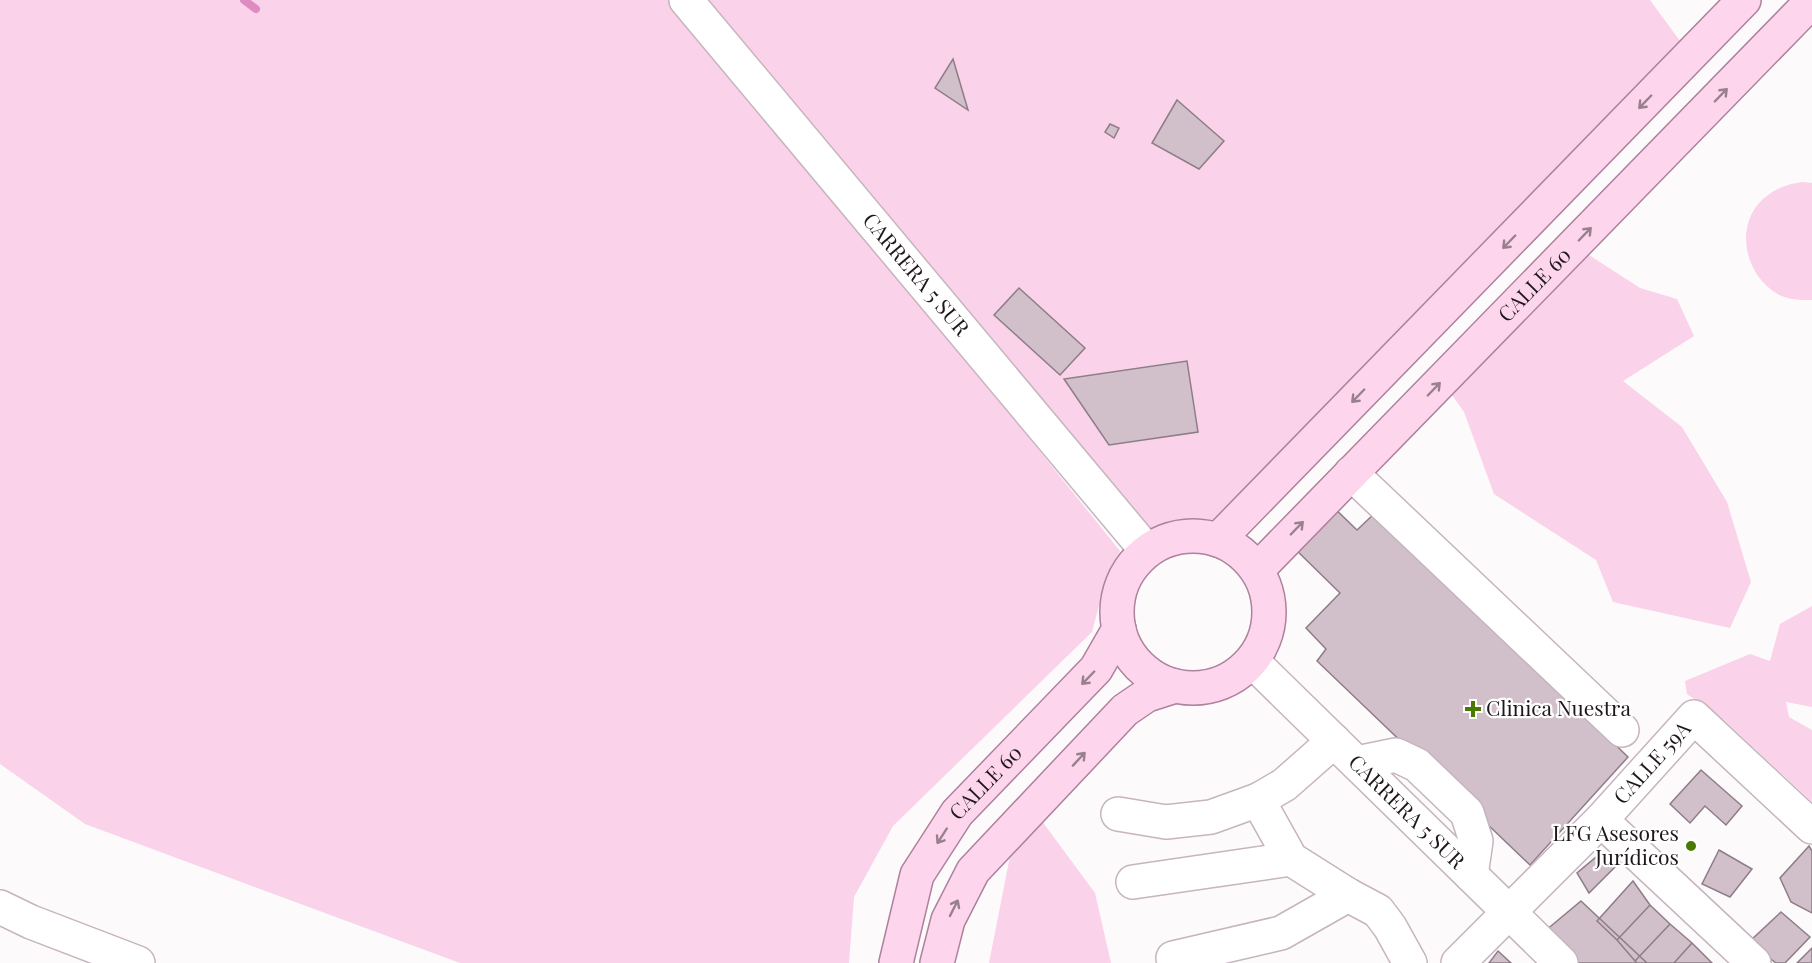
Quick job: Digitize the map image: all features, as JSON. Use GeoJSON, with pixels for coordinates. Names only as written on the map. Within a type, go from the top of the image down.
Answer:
{"type":"FeatureCollection","features":[{"type":"Feature","properties":{"kind":"main road"},"geometry":{"type":"LineString","coordinates":[[1218,540],[1744,0]]}},
{"type":"Feature","properties":{"kind":"main road","name":"CALLE 60"},"geometry":{"type":"LineString","coordinates":[[1257,570],[1812,2]]}},
{"type":"Feature","properties":{"kind":"main road"},"geometry":{"type":"LineString","coordinates":[[1193,536],[1218,540],[1239,552],[1257,570],[1267,592],[1269,616],[1264,640],[1252,661],[1236,675],[1217,684],[1196,688],[1175,686],[1156,678],[1139,665],[1126,648],[1119,629],[1117,611],[1120,590],[1130,570],[1147,551],[1168,540],[1193,536]]}},
{"type":"Feature","properties":{"kind":"main road","name":"CALLE 60"},"geometry":{"type":"LineString","coordinates":[[896,963],[917,875],[957,813],[1096,669],[1119,629]]}},
{"type":"Feature","properties":{"kind":"main road"},"geometry":{"type":"LineString","coordinates":[[937,963],[948,920],[973,871],[1125,710],[1147,695],[1175,686]]}},
{"type":"Feature","properties":{"kind":"street","name":"CARRERA 5 SUR"},"geometry":{"type":"LineString","coordinates":[[686,0],[1147,551]]}},
{"type":"Feature","properties":{"kind":"street"},"geometry":{"type":"LineString","coordinates":[[1352,473],[1622,730]]}},
{"type":"Feature","properties":{"kind":"street","name":"CARRERA 5 SUR"},"geometry":{"type":"LineString","coordinates":[[1252,661],[1561,963]]}},
{"type":"Feature","properties":{"kind":"street","name":"CALLE 59A"},"geometry":{"type":"LineString","coordinates":[[1458,963],[1601,820],[1694,717],[1812,827]]}},
{"type":"Feature","properties":{"kind":"street"},"geometry":{"type":"LineString","coordinates":[[1118,814],[1166,822],[1210,818],[1258,800],[1346,752]]}},
{"type":"Feature","properties":{"kind":"street"},"geometry":{"type":"LineString","coordinates":[[1258,800],[1291,859],[1378,911],[1390,927],[1410,963]]}},
{"type":"Feature","properties":{"kind":"street"},"geometry":{"type":"LineString","coordinates":[[1601,820],[1754,963]]}},
{"type":"Feature","properties":{"kind":"street"},"geometry":{"type":"LineString","coordinates":[[1133,882],[1291,859]]}},
{"type":"Feature","properties":{"kind":"street"},"geometry":{"type":"LineString","coordinates":[[1173,958],[1281,933],[1348,895]]}},
{"type":"Feature","properties":{"kind":"street"},"geometry":{"type":"LineString","coordinates":[[0,907],[31,922],[83,954],[138,963]]}},
{"type":"Feature","properties":{"kind":"shaded area"},"geometry":{"type":"Polygon","coordinates":[[[0,0],[668,0],[822,180],[1120,551],[1101,598],[1092,632],[893,826],[854,897],[849,963],[460,963],[85,824],[0,764],[0,0]]]}},
{"type":"Feature","properties":{"kind":"shaded area"},"geometry":{"type":"Polygon","coordinates":[[[702,0],[1650,0],[1683,45],[1216,528],[1184,526],[1151,537],[702,0]]]}},
{"type":"Feature","properties":{"kind":"shaded area"},"geometry":{"type":"Polygon","coordinates":[[[1802,182],[1812,183],[1812,300],[1785,297],[1765,284],[1756,273],[1746,246],[1746,232],[1757,206],[1776,190],[1802,182]]]}},
{"type":"Feature","properties":{"kind":"shaded area"},"geometry":{"type":"Polygon","coordinates":[[[1589,255],[1640,288],[1677,299],[1694,336],[1623,381],[1682,427],[1727,502],[1751,582],[1730,628],[1613,602],[1596,560],[1494,494],[1464,412],[1447,388],[1589,255]]]}},
{"type":"Feature","properties":{"kind":"shaded area"},"geometry":{"type":"Polygon","coordinates":[[[1812,606],[1812,707],[1786,702],[1789,717],[1812,730],[1812,802],[1724,720],[1687,694],[1685,681],[1750,654],[1770,661],[1780,624],[1812,606]]]}},
{"type":"Feature","properties":{"kind":"shaded area"},"geometry":{"type":"Polygon","coordinates":[[[1039,817],[1095,893],[1111,963],[989,963],[1010,856],[1039,817]]]}},
{"type":"Feature","properties":{"kind":"building"},"geometry":{"type":"Polygon","coordinates":[[[953,59],[968,110],[935,88],[953,59]]]}},
{"type":"Feature","properties":{"kind":"building"},"geometry":{"type":"Polygon","coordinates":[[[1177,100],[1224,141],[1199,169],[1152,143],[1177,100]]]}},
{"type":"Feature","properties":{"kind":"building"},"geometry":{"type":"Polygon","coordinates":[[[1110,124],[1119,128],[1114,138],[1105,132],[1110,124]]]}},
{"type":"Feature","properties":{"kind":"building"},"geometry":{"type":"Polygon","coordinates":[[[1019,288],[1085,348],[1060,375],[994,315],[1019,288]]]}},
{"type":"Feature","properties":{"kind":"building"},"geometry":{"type":"Polygon","coordinates":[[[1187,361],[1198,432],[1109,445],[1064,379],[1187,361]]]}},
{"type":"Feature","properties":{"kind":"building","name":"Clinica Nuestra"},"geometry":{"type":"Polygon","coordinates":[[[1328,502],[1357,530],[1376,512],[1628,757],[1530,865],[1317,661],[1326,649],[1306,628],[1340,593],[1289,543],[1328,502]]]}},
{"type":"Feature","properties":{"kind":"building"},"geometry":{"type":"Polygon","coordinates":[[[1701,770],[1742,806],[1726,825],[1705,806],[1690,823],[1670,804],[1701,770]]]}},
{"type":"Feature","properties":{"kind":"building"},"geometry":{"type":"Polygon","coordinates":[[[1809,846],[1812,851],[1812,913],[1791,902],[1780,878],[1809,846]]]}},
{"type":"Feature","properties":{"kind":"building"},"geometry":{"type":"Polygon","coordinates":[[[1719,850],[1752,869],[1730,897],[1702,884],[1719,850]]]}},
{"type":"Feature","properties":{"kind":"building"},"geometry":{"type":"Polygon","coordinates":[[[1602,852],[1617,865],[1589,893],[1577,873],[1602,852]]]}},
{"type":"Feature","properties":{"kind":"building"},"geometry":{"type":"Polygon","coordinates":[[[1633,881],[1650,905],[1617,940],[1597,921],[1633,881]]]}},
{"type":"Feature","properties":{"kind":"building"},"geometry":{"type":"Polygon","coordinates":[[[1581,901],[1647,963],[1578,963],[1545,931],[1581,901]]]}},
{"type":"Feature","properties":{"kind":"building"},"geometry":{"type":"Polygon","coordinates":[[[1650,905],[1670,924],[1635,961],[1617,940],[1650,905]]]}},
{"type":"Feature","properties":{"kind":"building"},"geometry":{"type":"Polygon","coordinates":[[[1781,912],[1810,937],[1785,963],[1776,963],[1749,942],[1781,912]]]}},
{"type":"Feature","properties":{"kind":"building"},"geometry":{"type":"Polygon","coordinates":[[[1670,924],[1692,943],[1674,963],[1637,963],[1635,961],[1670,924]]]}},
{"type":"Feature","properties":{"kind":"building"},"geometry":{"type":"Polygon","coordinates":[[[1692,943],[1712,963],[1674,963],[1692,943]]]}},
{"type":"Feature","properties":{"kind":"building"},"geometry":{"type":"Polygon","coordinates":[[[1812,948],[1812,963],[1797,963],[1812,948]]]}},
{"type":"Feature","properties":{"kind":"building"},"geometry":{"type":"Polygon","coordinates":[[[1498,951],[1511,963],[1489,963],[1498,951]]]}},
{"type":"Feature","properties":{"kind":"waterway"},"geometry":{"type":"LineString","coordinates":[[244,0],[256,9]]}},
{"type":"Feature","properties":{"kind":"place","name":"Clinica Nuestra"},"geometry":{"type":"Point","coordinates":[1473,709]}},
{"type":"Feature","properties":{"kind":"place","name":"LFG Asesores Jurídicos"},"geometry":{"type":"Point","coordinates":[1691,846]}}]}
